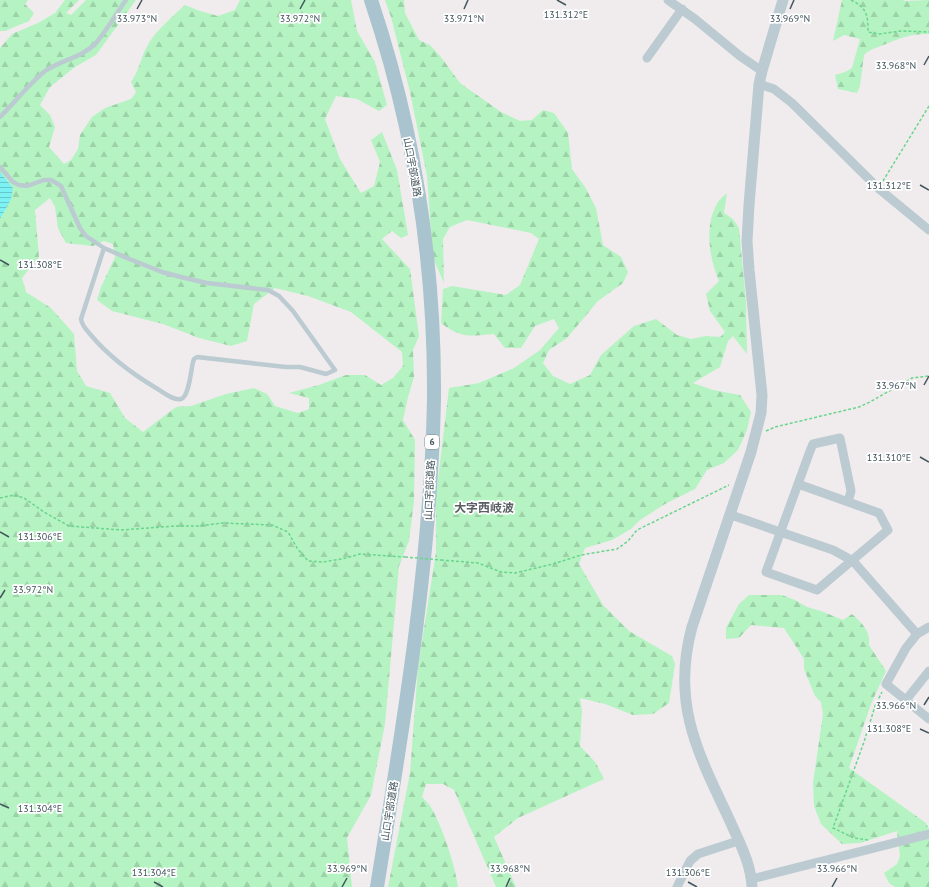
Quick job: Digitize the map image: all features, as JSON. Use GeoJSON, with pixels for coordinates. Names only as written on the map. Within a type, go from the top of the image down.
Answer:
{"type":"FeatureCollection","features":[{"type":"Feature","properties":{"kind":"main road","name":"山口宇部道路"},"geometry":{"type":"LineString","coordinates":[[371,0],[380,27],[400,102],[416,178],[429,282],[433,360],[432,434],[422,586],[377,887]]}},
{"type":"Feature","properties":{"kind":"street"},"geometry":{"type":"LineString","coordinates":[[668,0],[682,9],[740,56],[762,71]]}},
{"type":"Feature","properties":{"kind":"street"},"geometry":{"type":"LineString","coordinates":[[784,0],[759,84],[749,205],[747,241],[762,395],[761,413],[756,436],[731,515],[687,645],[684,683],[685,704],[694,742],[746,856],[752,883],[929,834]]}},
{"type":"Feature","properties":{"kind":"street"},"geometry":{"type":"LineString","coordinates":[[647,58],[682,9]]}},
{"type":"Feature","properties":{"kind":"street"},"geometry":{"type":"LineString","coordinates":[[759,84],[774,89],[792,103],[878,188],[929,230]]}},
{"type":"Feature","properties":{"kind":"street"},"geometry":{"type":"LineString","coordinates":[[798,484],[848,502],[879,513],[888,530],[817,590],[766,572],[780,532],[798,484],[813,444],[840,438],[851,491],[848,502]]}},
{"type":"Feature","properties":{"kind":"street"},"geometry":{"type":"LineString","coordinates":[[731,515],[833,550],[853,561],[917,634]]}},
{"type":"Feature","properties":{"kind":"street"},"geometry":{"type":"LineString","coordinates":[[929,627],[917,634],[906,648],[886,684],[929,719]]}},
{"type":"Feature","properties":{"kind":"street"},"geometry":{"type":"LineString","coordinates":[[906,700],[929,671]]}},
{"type":"Feature","properties":{"kind":"street"},"geometry":{"type":"LineString","coordinates":[[677,887],[690,861],[698,854],[738,841]]}},
{"type":"Feature","properties":{"kind":"lane"},"geometry":{"type":"LineString","coordinates":[[0,117],[46,71],[96,43],[126,0]]}},
{"type":"Feature","properties":{"kind":"lane"},"geometry":{"type":"LineString","coordinates":[[0,167],[13,182],[19,185],[27,186],[44,180],[51,180],[61,186],[80,228],[86,236],[104,248],[162,272],[207,283],[268,290],[279,296],[293,311],[334,370],[326,374],[300,367],[286,368],[197,358],[194,359],[193,362],[188,390],[185,396],[181,399],[176,399],[168,395],[130,372],[115,360],[99,345],[83,325],[81,319],[104,248]]}},
{"type":"Feature","properties":{"kind":"path"},"geometry":{"type":"LineString","coordinates":[[851,0],[863,7],[868,20],[868,32],[879,34],[901,30],[929,32]]}},
{"type":"Feature","properties":{"kind":"path"},"geometry":{"type":"LineString","coordinates":[[878,188],[929,106]]}},
{"type":"Feature","properties":{"kind":"path"},"geometry":{"type":"LineString","coordinates":[[756,436],[775,427],[859,407],[912,378],[929,376]]}},
{"type":"Feature","properties":{"kind":"path"},"geometry":{"type":"LineString","coordinates":[[0,498],[14,495],[24,498],[44,512],[69,526],[121,530],[198,526],[223,523],[272,525],[288,532],[297,548],[308,561],[322,562],[360,554],[478,563],[501,572],[515,573],[553,564],[581,555],[617,548],[628,541],[637,530],[735,482]]}},
{"type":"Feature","properties":{"kind":"path"},"geometry":{"type":"LineString","coordinates":[[869,840],[854,838],[833,828],[864,742],[875,706],[886,684]]}},
{"type":"Feature","properties":{"kind":"green space"},"geometry":{"type":"Polygon","coordinates":[[[0,0],[28,0],[25,4],[34,13],[29,21],[5,31],[0,31],[0,0]]]}},
{"type":"Feature","properties":{"kind":"green space"},"geometry":{"type":"Polygon","coordinates":[[[65,0],[79,0],[66,13],[71,15],[86,0],[136,0],[96,55],[75,67],[50,87],[40,105],[50,115],[55,127],[49,147],[64,164],[71,160],[78,149],[80,135],[92,117],[105,108],[131,99],[136,92],[131,82],[146,48],[161,28],[185,5],[218,16],[235,10],[240,0],[351,0],[357,31],[375,62],[387,105],[379,111],[357,99],[336,96],[325,119],[340,159],[361,193],[374,186],[380,162],[371,140],[382,132],[397,170],[408,235],[401,238],[392,231],[382,239],[410,269],[419,336],[413,350],[414,377],[403,420],[415,440],[414,501],[409,541],[399,566],[385,724],[371,795],[347,838],[352,887],[0,887],[0,48],[12,34],[38,23],[55,13],[65,0]],[[50,198],[35,210],[39,257],[22,278],[26,292],[51,308],[74,334],[77,371],[86,386],[110,393],[125,418],[143,432],[176,407],[191,406],[226,394],[254,388],[267,394],[275,406],[298,413],[309,409],[309,398],[289,393],[319,385],[346,375],[365,375],[381,385],[393,378],[403,366],[402,352],[351,312],[308,296],[275,288],[254,304],[247,341],[231,346],[199,338],[163,324],[112,311],[97,300],[101,287],[115,257],[113,244],[104,241],[93,246],[66,243],[58,228],[55,207],[50,198]]]}},
{"type":"Feature","properties":{"kind":"green space"},"geometry":{"type":"Polygon","coordinates":[[[385,0],[404,0],[405,13],[419,40],[430,45],[460,83],[501,112],[520,121],[532,120],[543,110],[554,113],[568,133],[572,169],[585,187],[596,208],[603,245],[621,257],[628,272],[623,283],[598,301],[567,338],[549,350],[543,363],[553,376],[570,384],[590,375],[601,355],[634,326],[656,319],[677,335],[691,339],[706,336],[720,337],[725,332],[710,311],[706,294],[719,281],[711,252],[711,220],[718,202],[727,193],[724,213],[733,219],[739,228],[746,302],[747,354],[733,336],[728,341],[720,367],[693,383],[713,390],[740,395],[751,412],[747,430],[738,450],[724,463],[707,470],[695,489],[665,504],[640,520],[631,529],[612,540],[585,548],[579,564],[603,605],[629,631],[672,656],[675,664],[669,703],[653,714],[633,715],[605,704],[580,698],[582,710],[580,746],[596,763],[604,779],[518,818],[494,837],[516,887],[496,887],[454,790],[443,784],[426,784],[422,797],[428,803],[436,817],[444,837],[458,887],[388,887],[410,773],[418,667],[436,552],[436,496],[449,388],[479,383],[514,368],[540,350],[559,328],[554,319],[535,326],[521,348],[505,348],[494,334],[472,336],[461,334],[441,323],[443,289],[452,286],[506,295],[520,285],[539,239],[531,233],[467,220],[450,227],[443,239],[444,283],[433,258],[427,176],[410,92],[391,17],[385,0]]]}},
{"type":"Feature","properties":{"kind":"green space"},"geometry":{"type":"Polygon","coordinates":[[[842,0],[929,0],[929,34],[912,35],[902,38],[874,48],[864,55],[860,86],[857,93],[838,89],[835,75],[852,68],[860,39],[844,35],[833,41],[842,0]]]}},
{"type":"Feature","properties":{"kind":"green space"},"geometry":{"type":"Polygon","coordinates":[[[749,595],[782,595],[807,607],[843,620],[852,614],[865,627],[869,645],[886,671],[871,704],[849,768],[926,823],[929,829],[929,887],[895,887],[889,883],[884,873],[897,864],[900,856],[897,831],[860,843],[842,844],[821,824],[814,806],[813,783],[823,714],[821,702],[815,696],[804,669],[804,659],[784,628],[751,625],[739,638],[726,639],[726,628],[739,604],[749,595]]]}},
{"type":"Feature","properties":{"kind":"water"},"geometry":{"type":"Polygon","coordinates":[[[0,172],[13,188],[11,199],[0,219],[0,172]]]}},
{"type":"Feature","properties":{"kind":"district","name":"大字西岐波"},"geometry":{"type":"Point","coordinates":[484,508]}}]}
